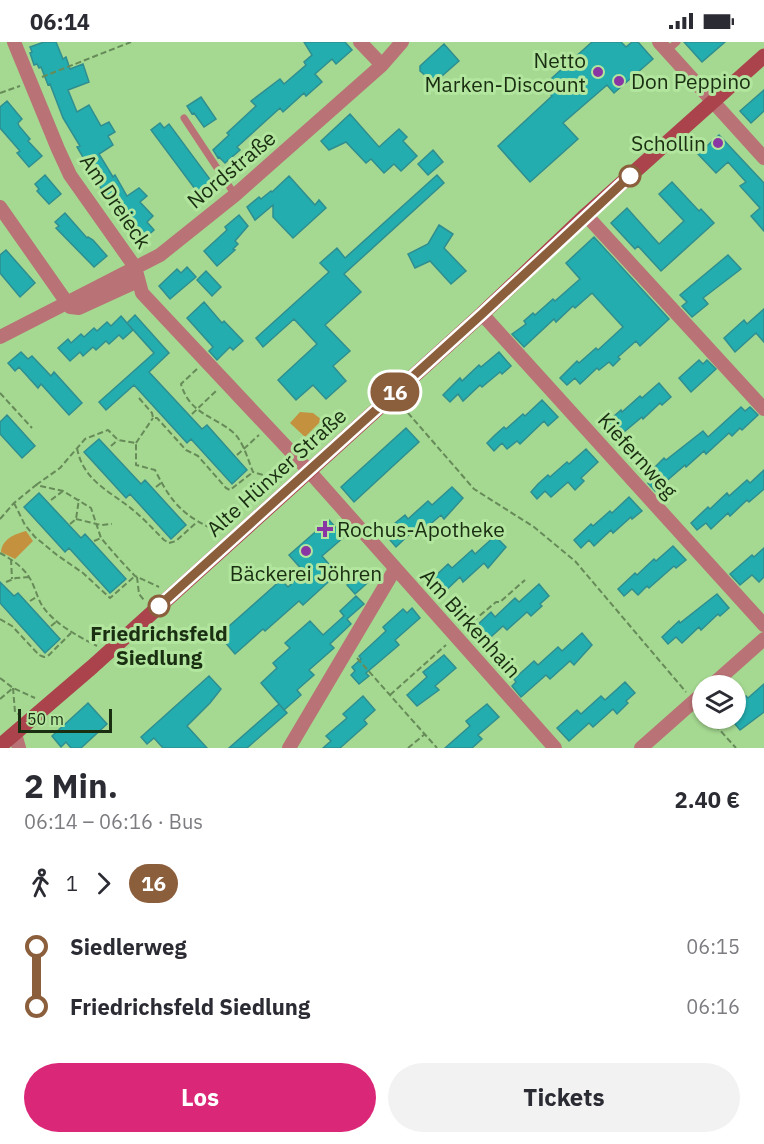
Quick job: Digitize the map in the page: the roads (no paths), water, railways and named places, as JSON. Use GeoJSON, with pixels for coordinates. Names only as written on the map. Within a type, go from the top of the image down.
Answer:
{"type":"FeatureCollection","features":[{"type":"Feature","properties":{"kind":"street","name":"Am Dreieck"},"geometry":{"type":"LineString","coordinates":[[14,42],[57,149],[70,175],[137,274],[142,293],[309,471]]}},
{"type":"Feature","properties":{"kind":"street"},"geometry":{"type":"LineString","coordinates":[[360,42],[382,65]]}},
{"type":"Feature","properties":{"kind":"street","name":"Nordstraße"},"geometry":{"type":"LineString","coordinates":[[0,338],[66,302],[137,274],[234,195],[382,65],[402,42]]}},
{"type":"Feature","properties":{"kind":"street"},"geometry":{"type":"LineString","coordinates":[[668,45],[713,102],[764,158]]}},
{"type":"Feature","properties":{"kind":"street","name":"Alte Hünxer Straße"},"geometry":{"type":"LineString","coordinates":[[0,746],[17,741],[27,723],[234,539],[482,314],[586,215],[764,56]]}},
{"type":"Feature","properties":{"kind":"street"},"geometry":{"type":"LineString","coordinates":[[0,207],[66,302]]}},
{"type":"Feature","properties":{"kind":"street"},"geometry":{"type":"LineString","coordinates":[[586,215],[764,409]]}},
{"type":"Feature","properties":{"kind":"street","name":"Kiefernweg"},"geometry":{"type":"LineString","coordinates":[[482,314],[764,625]]}},
{"type":"Feature","properties":{"kind":"street","name":"Am Birkenhain"},"geometry":{"type":"LineString","coordinates":[[309,471],[555,748]]}},
{"type":"Feature","properties":{"kind":"street"},"geometry":{"type":"LineString","coordinates":[[289,748],[395,569]]}},
{"type":"Feature","properties":{"kind":"street"},"geometry":{"type":"LineString","coordinates":[[723,675],[764,639]]}},
{"type":"Feature","properties":{"kind":"street"},"geometry":{"type":"LineString","coordinates":[[641,748],[692,702]]}},
{"type":"Feature","properties":{"kind":"lane"},"geometry":{"type":"LineString","coordinates":[[184,118],[234,195]]}},
{"type":"Feature","properties":{"kind":"place","name":"Netto Marken-Discount"},"geometry":{"type":"Point","coordinates":[598,72]}},
{"type":"Feature","properties":{"kind":"place","name":"Don Peppino"},"geometry":{"type":"Point","coordinates":[619,81]}},
{"type":"Feature","properties":{"kind":"place","name":"Schollin"},"geometry":{"type":"Point","coordinates":[718,143]}},
{"type":"Feature","properties":{"kind":"place","name":"Rochus-Apotheke"},"geometry":{"type":"Point","coordinates":[325,529]}},
{"type":"Feature","properties":{"kind":"place","name":"Bäckerei Jöhren"},"geometry":{"type":"Point","coordinates":[306,551]}},
{"type":"Feature","properties":{"kind":"place","name":"Friedrichsfeld Siedlung"},"geometry":{"type":"Point","coordinates":[159,606]}}]}
